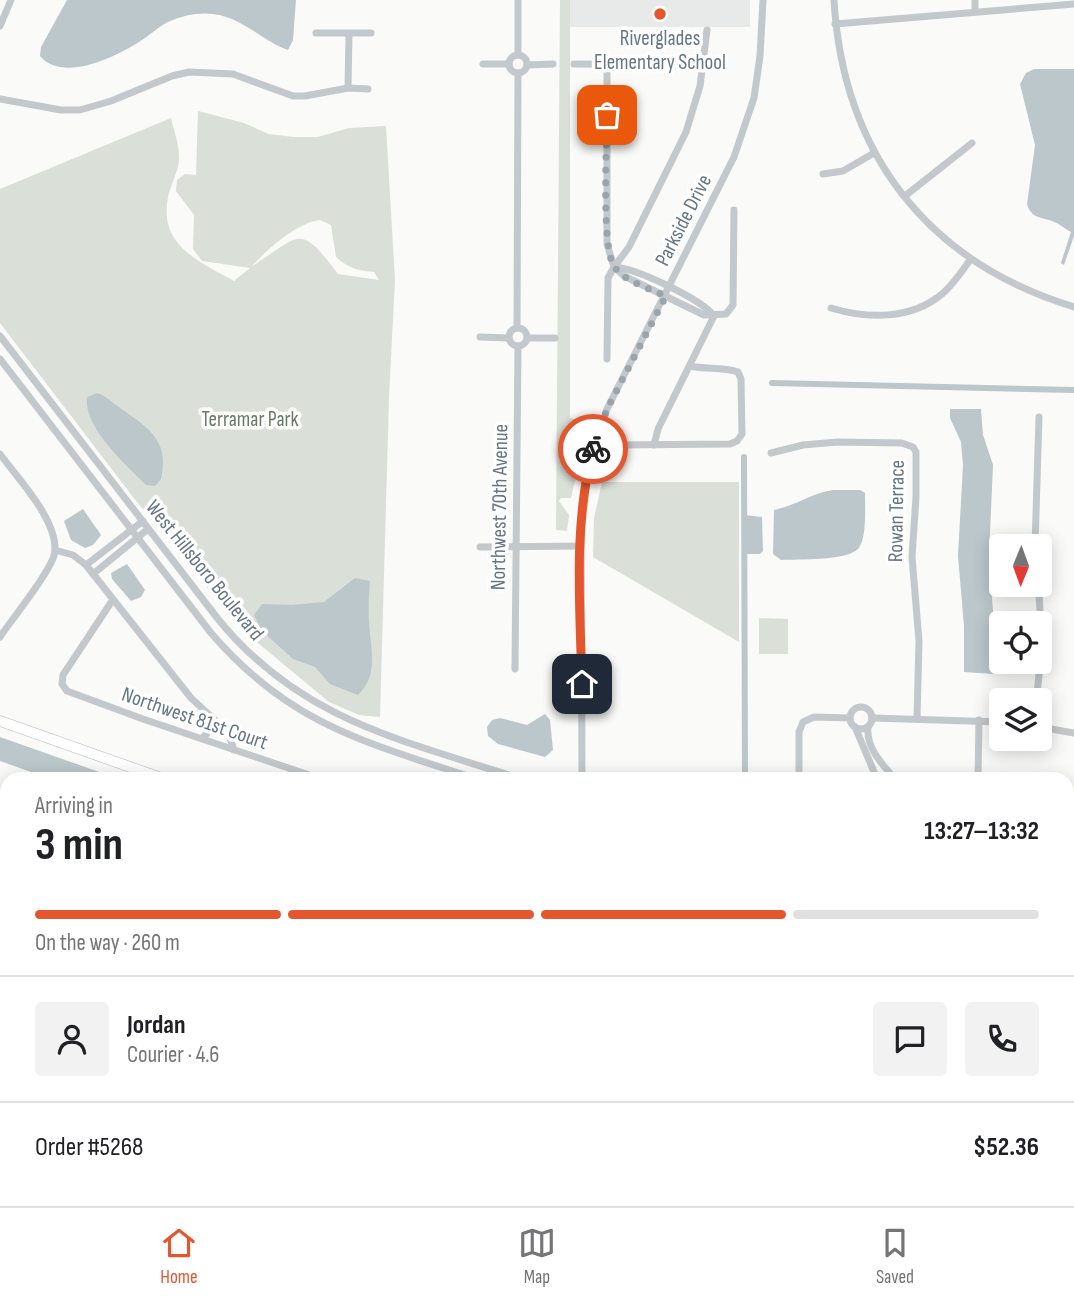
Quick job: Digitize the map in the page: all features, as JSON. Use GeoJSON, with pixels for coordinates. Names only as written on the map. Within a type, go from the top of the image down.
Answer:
{"type":"FeatureCollection","features":[{"type":"Feature","properties":{"kind":"main road"},"geometry":{"type":"LineString","coordinates":[[0,721],[144,772]]}},
{"type":"Feature","properties":{"kind":"street"},"geometry":{"type":"LineString","coordinates":[[0,26],[11,0]]}},
{"type":"Feature","properties":{"kind":"street"},"geometry":{"type":"LineString","coordinates":[[518,0],[518,55]]}},
{"type":"Feature","properties":{"kind":"street","name":"Parkside Drive"},"geometry":{"type":"LineString","coordinates":[[582,772],[583,490],[595,440],[611,399],[666,296],[668,287],[734,158],[754,98],[760,56],[763,0]]}},
{"type":"Feature","properties":{"kind":"street"},"geometry":{"type":"LineString","coordinates":[[834,0],[835,24],[854,110],[874,153],[905,196],[923,218],[970,260],[1025,290],[1074,307]]}},
{"type":"Feature","properties":{"kind":"street"},"geometry":{"type":"LineString","coordinates":[[975,0],[975,11]]}},
{"type":"Feature","properties":{"kind":"street"},"geometry":{"type":"LineString","coordinates":[[835,24],[1074,5]]}},
{"type":"Feature","properties":{"kind":"street"},"geometry":{"type":"LineString","coordinates":[[607,359],[608,278],[629,247],[686,132],[695,109],[704,65],[707,30]]}},
{"type":"Feature","properties":{"kind":"street"},"geometry":{"type":"LineString","coordinates":[[316,33],[372,33]]}},
{"type":"Feature","properties":{"kind":"street"},"geometry":{"type":"LineString","coordinates":[[348,88],[349,34]]}},
{"type":"Feature","properties":{"kind":"street"},"geometry":{"type":"LineString","coordinates":[[518,55],[525,58],[527,65],[524,71],[518,73],[512,71],[509,64],[511,59],[518,55]]}},
{"type":"Feature","properties":{"kind":"street"},"geometry":{"type":"LineString","coordinates":[[483,64],[509,64]]}},
{"type":"Feature","properties":{"kind":"street"},"geometry":{"type":"LineString","coordinates":[[527,65],[553,64]]}},
{"type":"Feature","properties":{"kind":"street"},"geometry":{"type":"LineString","coordinates":[[574,64],[704,65]]}},
{"type":"Feature","properties":{"kind":"street"},"geometry":{"type":"LineString","coordinates":[[607,64],[607,244],[614,267],[632,280],[698,312],[714,316],[726,314],[733,306],[734,210]]}},
{"type":"Feature","properties":{"kind":"street"},"geometry":{"type":"LineString","coordinates":[[0,99],[61,110],[80,110],[189,72],[233,74],[293,96],[348,88],[368,89]]}},
{"type":"Feature","properties":{"kind":"street"},"geometry":{"type":"LineString","coordinates":[[517,328],[518,73]]}},
{"type":"Feature","properties":{"kind":"street"},"geometry":{"type":"LineString","coordinates":[[905,196],[972,143]]}},
{"type":"Feature","properties":{"kind":"street"},"geometry":{"type":"LineString","coordinates":[[823,173],[843,171],[874,153]]}},
{"type":"Feature","properties":{"kind":"street"},"geometry":{"type":"LineString","coordinates":[[831,308],[851,314],[868,315],[901,313],[915,309],[943,294],[970,260]]}},
{"type":"Feature","properties":{"kind":"street"},"geometry":{"type":"LineString","coordinates":[[614,267],[628,268],[668,287],[702,304],[714,316]]}},
{"type":"Feature","properties":{"kind":"street"},"geometry":{"type":"LineString","coordinates":[[632,280],[636,272]]}},
{"type":"Feature","properties":{"kind":"street"},"geometry":{"type":"LineString","coordinates":[[698,312],[702,304]]}},
{"type":"Feature","properties":{"kind":"street"},"geometry":{"type":"LineString","coordinates":[[654,444],[658,429],[714,316]]}},
{"type":"Feature","properties":{"kind":"street"},"geometry":{"type":"LineString","coordinates":[[517,328],[523,330],[527,338],[523,344],[513,345],[509,338],[510,332],[517,328]]}},
{"type":"Feature","properties":{"kind":"street","name":"West Hillsboro Boulevard"},"geometry":{"type":"LineString","coordinates":[[0,336],[239,643],[271,673],[298,693],[339,716],[500,772]]}},
{"type":"Feature","properties":{"kind":"street"},"geometry":{"type":"LineString","coordinates":[[480,337],[509,338]]}},
{"type":"Feature","properties":{"kind":"street"},"geometry":{"type":"LineString","coordinates":[[527,338],[555,338]]}},
{"type":"Feature","properties":{"kind":"street","name":"Northwest 70th Avenue"},"geometry":{"type":"LineString","coordinates":[[514,669],[518,346]]}},
{"type":"Feature","properties":{"kind":"street","name":"West Hillsboro Boulevard"},"geometry":{"type":"LineString","coordinates":[[0,359],[217,640],[241,666],[275,694],[321,723],[351,737],[456,772]]}},
{"type":"Feature","properties":{"kind":"street"},"geometry":{"type":"LineString","coordinates":[[615,445],[730,444],[737,441],[742,434],[741,379],[738,372],[690,366]]}},
{"type":"Feature","properties":{"kind":"street"},"geometry":{"type":"LineString","coordinates":[[1035,534],[1039,417]]}},
{"type":"Feature","properties":{"kind":"street","name":"Rowan Terrace"},"geometry":{"type":"LineString","coordinates":[[771,453],[803,445],[838,442],[902,443],[913,447],[916,452],[912,557],[919,641],[918,719]]}},
{"type":"Feature","properties":{"kind":"street"},"geometry":{"type":"LineString","coordinates":[[0,454],[43,513],[52,533],[55,550],[45,572],[0,637]]}},
{"type":"Feature","properties":{"kind":"street"},"geometry":{"type":"LineString","coordinates":[[86,565],[143,521]]}},
{"type":"Feature","properties":{"kind":"street"},"geometry":{"type":"LineString","coordinates":[[93,574],[148,529]]}},
{"type":"Feature","properties":{"kind":"street"},"geometry":{"type":"LineString","coordinates":[[480,547],[581,546]]}},
{"type":"Feature","properties":{"kind":"street"},"geometry":{"type":"LineString","coordinates":[[55,550],[73,555],[86,565],[191,698],[228,732],[234,751]]}},
{"type":"Feature","properties":{"kind":"street"},"geometry":{"type":"LineString","coordinates":[[1037,688],[1042,636],[1039,597]]}},
{"type":"Feature","properties":{"kind":"street","name":"Northwest 81st Court"},"geometry":{"type":"LineString","coordinates":[[113,601],[64,675],[62,684],[67,691],[299,772]]}},
{"type":"Feature","properties":{"kind":"street"},"geometry":{"type":"LineString","coordinates":[[850,718],[854,710],[861,707],[869,710],[872,718],[868,727],[869,739],[875,754],[889,772]]}},
{"type":"Feature","properties":{"kind":"street"},"geometry":{"type":"LineString","coordinates":[[202,738],[209,732],[211,716]]}},
{"type":"Feature","properties":{"kind":"street"},"geometry":{"type":"LineString","coordinates":[[799,772],[799,732],[803,722],[814,717],[850,718]]}},
{"type":"Feature","properties":{"kind":"street"},"geometry":{"type":"LineString","coordinates":[[850,718],[874,772]]}},
{"type":"Feature","properties":{"kind":"street"},"geometry":{"type":"LineString","coordinates":[[872,718],[989,721]]}},
{"type":"Feature","properties":{"kind":"street"},"geometry":{"type":"LineString","coordinates":[[978,772],[979,720]]}},
{"type":"Feature","properties":{"kind":"street"},"geometry":{"type":"LineString","coordinates":[[855,726],[861,729],[868,727]]}},
{"type":"Feature","properties":{"kind":"street"},"geometry":{"type":"LineString","coordinates":[[1052,729],[1074,733]]}},
{"type":"Feature","properties":{"kind":"shaded area"},"geometry":{"type":"Polygon","coordinates":[[[67,0],[296,0],[293,40],[288,50],[234,20],[223,16],[196,14],[170,21],[143,40],[103,60],[89,65],[62,67],[50,64],[40,56],[41,47],[67,0]]]}},
{"type":"Feature","properties":{"kind":"shaded area","name":"Riverglades Elementary School"},"geometry":{"type":"Polygon","coordinates":[[[570,0],[750,0],[750,27],[570,27],[570,0]]]}},
{"type":"Feature","properties":{"kind":"shaded area"},"geometry":{"type":"Polygon","coordinates":[[[1034,69],[1074,69],[1074,236],[1064,265],[1061,263],[1071,232],[1055,222],[1035,216],[1027,204],[1035,145],[1020,84],[1026,73],[1034,69]]]}},
{"type":"Feature","properties":{"kind":"shaded area"},"geometry":{"type":"Polygon","coordinates":[[[97,393],[145,426],[158,442],[163,465],[161,479],[155,486],[146,485],[99,433],[88,409],[87,397],[97,393]]]}},
{"type":"Feature","properties":{"kind":"shaded area"},"geometry":{"type":"Polygon","coordinates":[[[950,409],[981,409],[983,435],[993,465],[989,597],[992,597],[993,611],[989,611],[989,674],[964,672],[964,626],[958,556],[963,465],[961,442],[950,418],[950,409]]]}},
{"type":"Feature","properties":{"kind":"shaded area"},"geometry":{"type":"Polygon","coordinates":[[[833,490],[860,490],[865,493],[864,531],[858,549],[843,556],[821,559],[781,560],[773,554],[774,510],[833,490]]]}},
{"type":"Feature","properties":{"kind":"shaded area"},"geometry":{"type":"Polygon","coordinates":[[[83,509],[101,535],[93,545],[85,548],[71,540],[64,521],[83,509]]]}},
{"type":"Feature","properties":{"kind":"shaded area"},"geometry":{"type":"Polygon","coordinates":[[[744,515],[762,517],[763,551],[760,554],[744,554],[744,515]]]}},
{"type":"Feature","properties":{"kind":"shaded area"},"geometry":{"type":"Polygon","coordinates":[[[127,564],[145,590],[141,597],[131,601],[112,579],[111,573],[127,564]]]}},
{"type":"Feature","properties":{"kind":"shaded area"},"geometry":{"type":"Polygon","coordinates":[[[355,578],[370,581],[372,660],[369,678],[358,695],[330,684],[315,667],[293,659],[262,631],[254,615],[262,604],[324,602],[355,578]]]}},
{"type":"Feature","properties":{"kind":"shaded area"},"geometry":{"type":"Polygon","coordinates":[[[545,714],[550,720],[553,750],[545,757],[498,744],[488,736],[487,727],[492,720],[500,718],[527,725],[545,714]]]}},
{"type":"Feature","properties":{"kind":"shaded area"},"geometry":{"type":"Polygon","coordinates":[[[0,737],[99,772],[31,772],[0,761],[0,737]]]}},
{"type":"Feature","properties":{"kind":"green space"},"geometry":{"type":"Polygon","coordinates":[[[560,0],[570,0],[570,418],[588,422],[571,498],[561,498],[559,501],[569,515],[567,531],[556,530],[560,0]]]}},
{"type":"Feature","properties":{"kind":"green space","name":"Terramar Park"},"geometry":{"type":"Polygon","coordinates":[[[198,111],[244,123],[269,134],[293,137],[318,137],[349,128],[386,126],[395,280],[380,717],[359,715],[329,702],[241,629],[133,497],[0,323],[0,189],[171,118],[179,161],[169,193],[167,211],[174,238],[194,258],[234,281],[250,268],[202,261],[193,249],[194,215],[176,191],[177,180],[185,174],[196,175],[198,111]],[[320,220],[292,231],[252,266],[290,241],[298,239],[306,240],[315,246],[338,274],[379,280],[374,272],[354,268],[336,257],[331,225],[320,220]]]}},
{"type":"Feature","properties":{"kind":"green space"},"geometry":{"type":"Polygon","coordinates":[[[602,482],[739,482],[739,642],[593,557],[594,518],[602,482]]]}},
{"type":"Feature","properties":{"kind":"green space"},"geometry":{"type":"Polygon","coordinates":[[[759,618],[788,619],[788,654],[759,654],[759,618]]]}},
{"type":"Feature","properties":{"kind":"waterway"},"geometry":{"type":"LineString","coordinates":[[772,383],[1074,390]]}},
{"type":"Feature","properties":{"kind":"waterway"},"geometry":{"type":"LineString","coordinates":[[744,457],[745,772]]}},
{"type":"Feature","properties":{"kind":"way so far"},"geometry":{"type":"LineString","coordinates":[[593,449],[607,409],[625,371],[666,296],[624,275],[614,267],[607,244],[607,115]]}},
{"type":"Feature","properties":{"kind":"place","name":"Riverglades Elementary School"},"geometry":{"type":"Point","coordinates":[660,14]}},
{"type":"Feature","properties":{"kind":"route"},"geometry":{"type":"LineString","coordinates":[[582,684],[581,519],[583,490],[593,449]]}}]}
